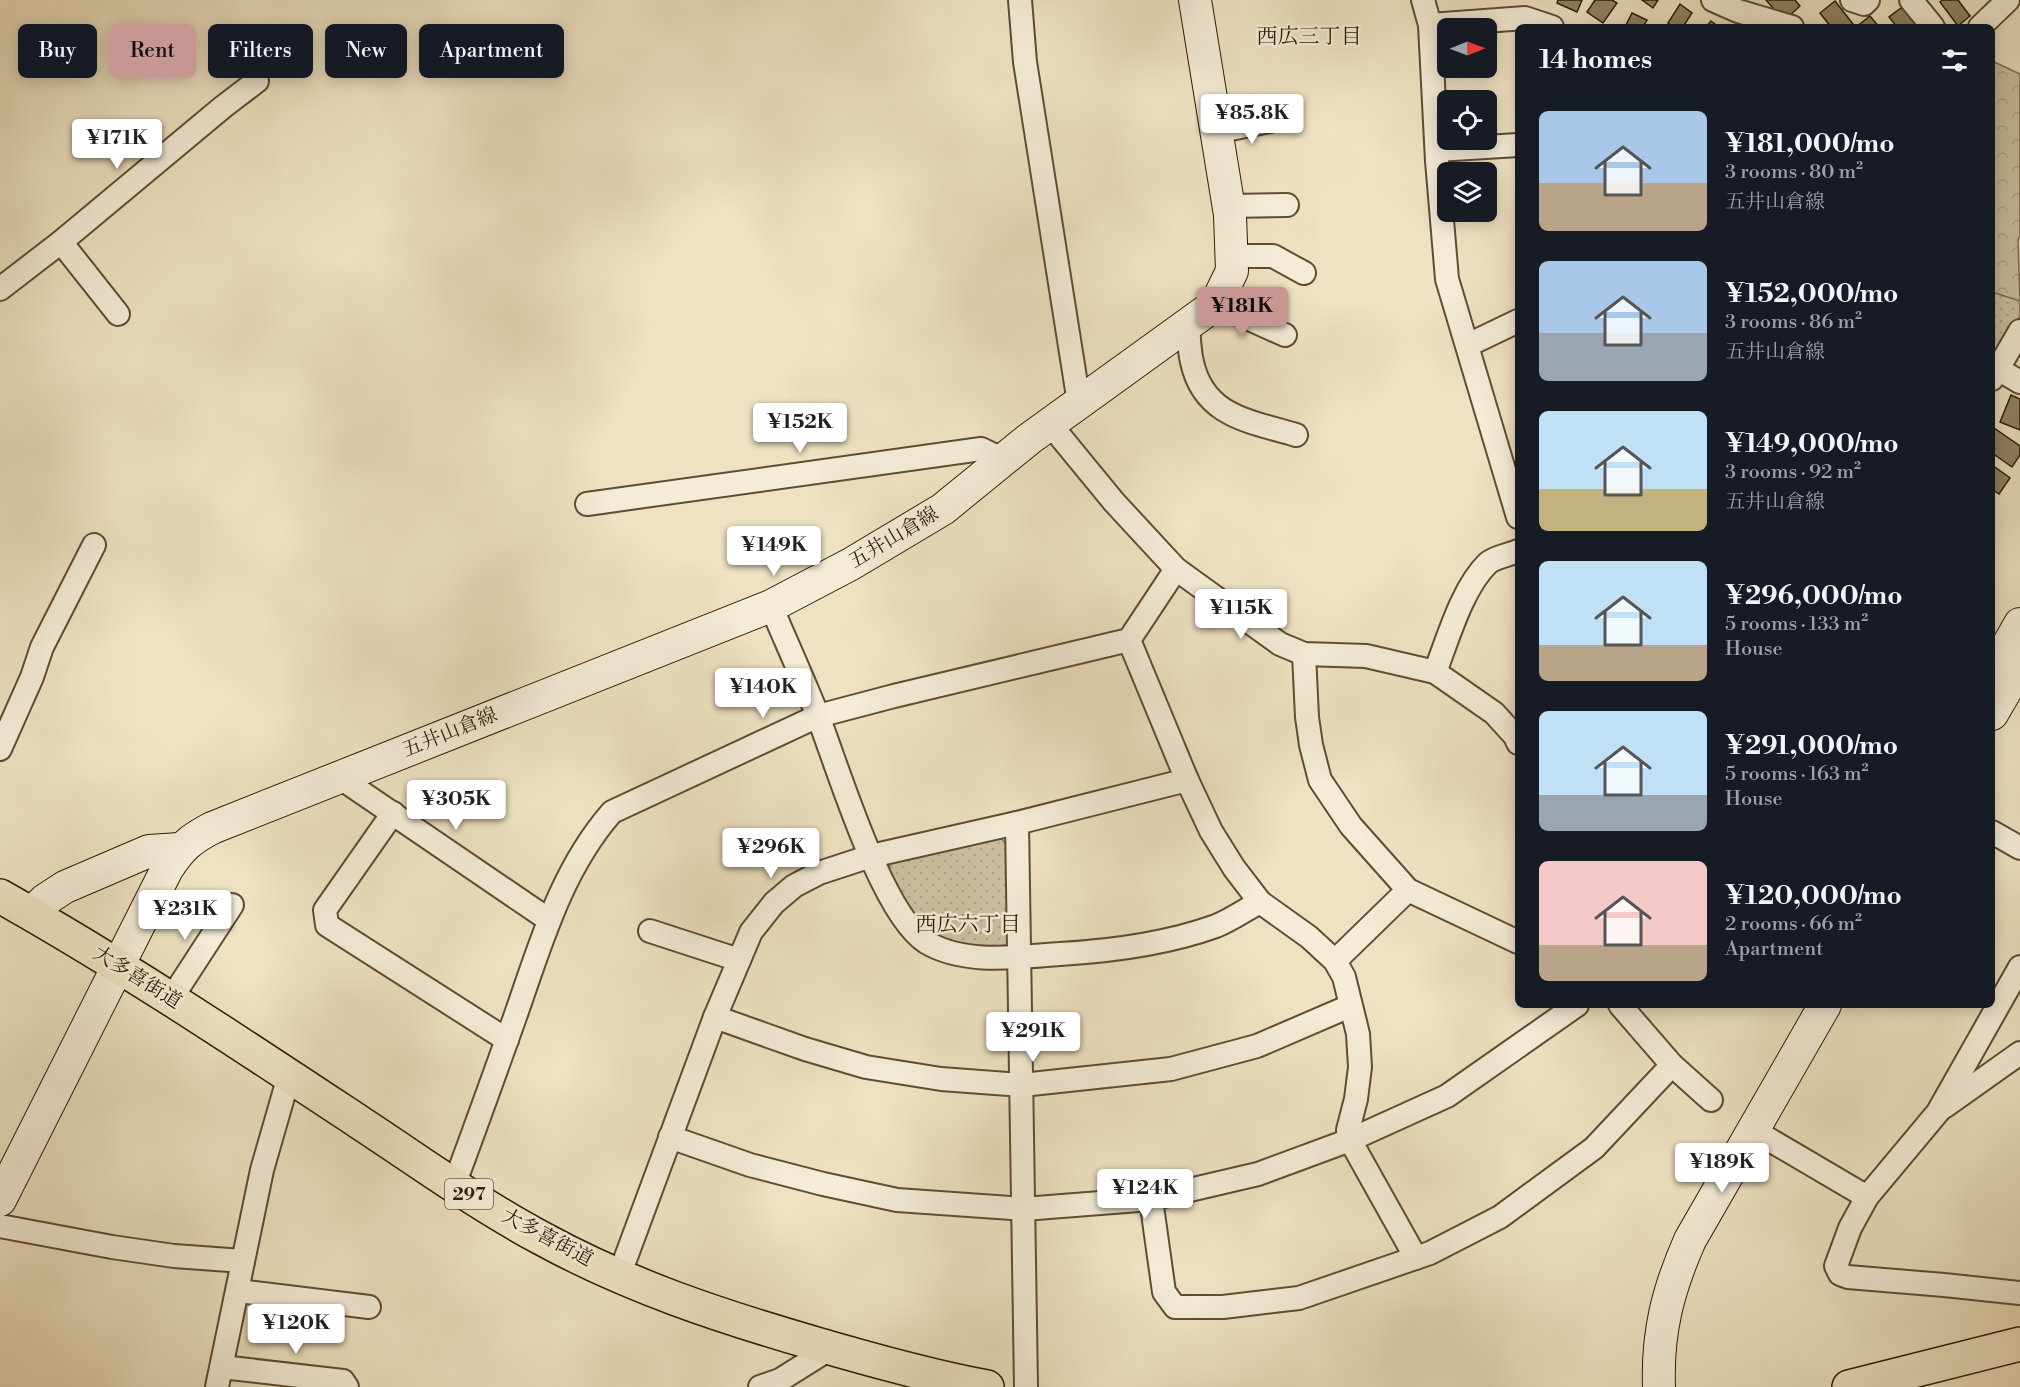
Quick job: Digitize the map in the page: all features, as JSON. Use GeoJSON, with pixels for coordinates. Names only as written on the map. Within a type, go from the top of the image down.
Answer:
{"type":"FeatureCollection","features":[{"type":"Feature","properties":{"kind":"highway","name":"大多喜街道"},"geometry":{"type":"LineString","coordinates":[[0,896],[118,964],[454,1185],[542,1239],[619,1276],[673,1299],[719,1315],[831,1348],[987,1387]]}},
{"type":"Feature","properties":{"kind":"highway"},"geometry":{"type":"LineString","coordinates":[[1849,1387],[2020,1344]]}},
{"type":"Feature","properties":{"kind":"main road","name":"五井山倉線"},"geometry":{"type":"LineString","coordinates":[[0,1200],[167,869],[180,849],[193,837],[771,606],[851,564],[943,509],[1050,424],[1216,304],[1232,271],[1232,256],[1228,206],[1195,0]]}},
{"type":"Feature","properties":{"kind":"main road"},"geometry":{"type":"LineString","coordinates":[[1995,668],[2020,624]]}},
{"type":"Feature","properties":{"kind":"main road"},"geometry":{"type":"LineString","coordinates":[[1995,709],[2020,666]]}},
{"type":"Feature","properties":{"kind":"main road"},"geometry":{"type":"LineString","coordinates":[[31,914],[45,900],[64,887],[149,851],[180,849]]}},
{"type":"Feature","properties":{"kind":"main road"},"geometry":{"type":"LineString","coordinates":[[1638,1387],[1641,1329],[1660,1257],[1677,1221],[1801,1008]]}},
{"type":"Feature","properties":{"kind":"main road"},"geometry":{"type":"LineString","coordinates":[[1659,1387],[1662,1325],[1676,1273],[1690,1240],[1823,1008]]}},
{"type":"Feature","properties":{"kind":"street"},"geometry":{"type":"LineString","coordinates":[[1020,0],[1025,62],[1079,403]]}},
{"type":"Feature","properties":{"kind":"street"},"geometry":{"type":"LineString","coordinates":[[1423,0],[1430,25],[1447,279],[1515,506]]}},
{"type":"Feature","properties":{"kind":"street"},"geometry":{"type":"LineString","coordinates":[[1713,0],[1738,11],[1780,24]]}},
{"type":"Feature","properties":{"kind":"street"},"geometry":{"type":"LineString","coordinates":[[1852,0],[1864,4],[1868,0]]}},
{"type":"Feature","properties":{"kind":"street"},"geometry":{"type":"LineString","coordinates":[[1911,0],[1931,24]]}},
{"type":"Feature","properties":{"kind":"street"},"geometry":{"type":"LineString","coordinates":[[1983,24],[2008,0]]}},
{"type":"Feature","properties":{"kind":"street"},"geometry":{"type":"LineString","coordinates":[[1430,25],[1525,18],[1543,24]]}},
{"type":"Feature","properties":{"kind":"street"},"geometry":{"type":"LineString","coordinates":[[0,290],[62,242],[257,81]]}},
{"type":"Feature","properties":{"kind":"street"},"geometry":{"type":"LineString","coordinates":[[1216,132],[1279,119]]}},
{"type":"Feature","properties":{"kind":"street"},"geometry":{"type":"LineString","coordinates":[[1497,146],[1515,145]]}},
{"type":"Feature","properties":{"kind":"street"},"geometry":{"type":"LineString","coordinates":[[1228,206],[1287,205]]}},
{"type":"Feature","properties":{"kind":"street"},"geometry":{"type":"LineString","coordinates":[[62,242],[118,314]]}},
{"type":"Feature","properties":{"kind":"street"},"geometry":{"type":"LineString","coordinates":[[1232,256],[1273,256],[1304,273]]}},
{"type":"Feature","properties":{"kind":"street"},"geometry":{"type":"LineString","coordinates":[[1216,304],[1285,334]]}},
{"type":"Feature","properties":{"kind":"street"},"geometry":{"type":"LineString","coordinates":[[1468,345],[1515,322]]}},
{"type":"Feature","properties":{"kind":"street"},"geometry":{"type":"LineString","coordinates":[[1188,324],[1192,362],[1202,391],[1223,411],[1296,435]]}},
{"type":"Feature","properties":{"kind":"street"},"geometry":{"type":"LineString","coordinates":[[2020,331],[1995,374],[2020,382]]}},
{"type":"Feature","properties":{"kind":"street"},"geometry":{"type":"LineString","coordinates":[[1050,424],[1114,502],[1176,568],[1281,644],[1304,654],[1366,656],[1435,672],[1494,713],[1515,736]]}},
{"type":"Feature","properties":{"kind":"street"},"geometry":{"type":"LineString","coordinates":[[587,504],[981,449],[1004,460]]}},
{"type":"Feature","properties":{"kind":"street"},"geometry":{"type":"LineString","coordinates":[[0,749],[32,677],[42,647],[94,545]]}},
{"type":"Feature","properties":{"kind":"street"},"geometry":{"type":"LineString","coordinates":[[1435,672],[1463,602],[1476,579],[1489,562],[1515,552]]}},
{"type":"Feature","properties":{"kind":"street"},"geometry":{"type":"LineString","coordinates":[[454,1185],[549,920],[592,834],[612,812],[818,716],[1129,640],[1176,568]]}},
{"type":"Feature","properties":{"kind":"street"},"geometry":{"type":"LineString","coordinates":[[771,606],[818,716],[871,856],[897,910],[912,929],[926,941],[949,952],[973,957],[1084,953],[1150,944],[1217,926],[1260,902]]}},
{"type":"Feature","properties":{"kind":"street"},"geometry":{"type":"LineString","coordinates":[[1129,640],[1187,780],[1211,831],[1234,868],[1260,902],[1309,937],[1335,961],[1344,977],[1358,1034],[1360,1066],[1356,1099],[1348,1130],[1350,1140],[1416,1258]]}},
{"type":"Feature","properties":{"kind":"street"},"geometry":{"type":"LineString","coordinates":[[1304,654],[1307,717],[1320,780],[1351,826],[1408,890],[1515,941]]}},
{"type":"Feature","properties":{"kind":"street"},"geometry":{"type":"LineString","coordinates":[[339,777],[549,920]]}},
{"type":"Feature","properties":{"kind":"street"},"geometry":{"type":"LineString","coordinates":[[619,1276],[715,1017],[750,932],[774,903],[794,886],[819,873],[871,856],[1017,823],[1187,780]]}},
{"type":"Feature","properties":{"kind":"street"},"geometry":{"type":"LineString","coordinates":[[393,813],[325,910],[327,925],[507,1040]]}},
{"type":"Feature","properties":{"kind":"street"},"geometry":{"type":"LineString","coordinates":[[1017,823],[1026,1387]]}},
{"type":"Feature","properties":{"kind":"street"},"geometry":{"type":"LineString","coordinates":[[1995,834],[2020,848]]}},
{"type":"Feature","properties":{"kind":"street"},"geometry":{"type":"LineString","coordinates":[[1335,961],[1408,890]]}},
{"type":"Feature","properties":{"kind":"street"},"geometry":{"type":"LineString","coordinates":[[171,999],[232,905]]}},
{"type":"Feature","properties":{"kind":"street"},"geometry":{"type":"LineString","coordinates":[[650,932],[739,960]]}},
{"type":"Feature","properties":{"kind":"street"},"geometry":{"type":"LineString","coordinates":[[2020,966],[1938,1112],[1867,1197],[1850,1228],[1836,1266],[1840,1274],[1848,1277],[2020,1293]]}},
{"type":"Feature","properties":{"kind":"street"},"geometry":{"type":"LineString","coordinates":[[715,1017],[805,1049],[866,1067],[941,1079],[1022,1085],[1171,1069],[1257,1046],[1350,1006]]}},
{"type":"Feature","properties":{"kind":"street"},"geometry":{"type":"LineString","coordinates":[[670,1137],[750,1165],[823,1184],[886,1197],[945,1205],[1024,1209],[1151,1199],[1258,1174],[1350,1140],[1447,1096],[1573,1008]]}},
{"type":"Feature","properties":{"kind":"street"},"geometry":{"type":"LineString","coordinates":[[1623,1008],[1672,1065],[1711,1100]]}},
{"type":"Feature","properties":{"kind":"street"},"geometry":{"type":"LineString","coordinates":[[1938,1112],[2020,1053]]}},
{"type":"Feature","properties":{"kind":"street"},"geometry":{"type":"LineString","coordinates":[[1151,1199],[1164,1292],[1175,1307],[1223,1308],[1299,1298],[1430,1253],[1500,1217],[1594,1148],[1672,1065]]}},
{"type":"Feature","properties":{"kind":"street"},"geometry":{"type":"LineString","coordinates":[[289,1076],[262,1170],[219,1377],[343,1381],[347,1387]]}},
{"type":"Feature","properties":{"kind":"street"},"geometry":{"type":"LineString","coordinates":[[1753,1130],[1867,1197]]}},
{"type":"Feature","properties":{"kind":"street"},"geometry":{"type":"LineString","coordinates":[[0,1226],[112,1247],[174,1256],[243,1262]]}},
{"type":"Feature","properties":{"kind":"street"},"geometry":{"type":"LineString","coordinates":[[238,1291],[369,1307]]}},
{"type":"Feature","properties":{"kind":"street"},"geometry":{"type":"LineString","coordinates":[[760,1387],[780,1380],[831,1348]]}},
{"type":"Feature","properties":{"kind":"green space"},"geometry":{"type":"Polygon","coordinates":[[[1995,62],[2020,74],[2020,236],[2018,240],[2020,300],[1995,337],[1995,62]]]}},
{"type":"Feature","properties":{"kind":"green space"},"geometry":{"type":"Polygon","coordinates":[[[1995,293],[2020,301],[2020,316],[1995,361],[1995,293]]]}},
{"type":"Feature","properties":{"kind":"green space"},"geometry":{"type":"Polygon","coordinates":[[[1000,837],[1006,844],[1012,937],[1004,948],[980,951],[944,938],[908,910],[888,876],[890,863],[1000,837]]]}},
{"type":"Feature","properties":{"kind":"building"},"geometry":{"type":"Polygon","coordinates":[[[1558,0],[1582,0],[1577,12],[1557,3],[1558,0]]]}},
{"type":"Feature","properties":{"kind":"building"},"geometry":{"type":"Polygon","coordinates":[[[1595,0],[1612,0],[1617,3],[1603,23],[1587,12],[1595,0]]]}},
{"type":"Feature","properties":{"kind":"building"},"geometry":{"type":"Polygon","coordinates":[[[1642,0],[1658,0],[1653,8],[1642,0]]]}},
{"type":"Feature","properties":{"kind":"building"},"geometry":{"type":"Polygon","coordinates":[[[1766,0],[1795,0],[1800,6],[1784,21],[1766,0]]]}},
{"type":"Feature","properties":{"kind":"building"},"geometry":{"type":"Polygon","coordinates":[[[1958,0],[1970,16],[1960,24],[1956,24],[1940,2],[1958,0]]]}},
{"type":"Feature","properties":{"kind":"building"},"geometry":{"type":"Polygon","coordinates":[[[1835,1],[1853,24],[1829,24],[1820,13],[1835,1]]]}},
{"type":"Feature","properties":{"kind":"building"},"geometry":{"type":"Polygon","coordinates":[[[1680,4],[1692,13],[1685,24],[1668,23],[1680,4]]]}},
{"type":"Feature","properties":{"kind":"building"},"geometry":{"type":"Polygon","coordinates":[[[1905,5],[1918,24],[1895,24],[1889,17],[1905,5]]]}},
{"type":"Feature","properties":{"kind":"building"},"geometry":{"type":"Polygon","coordinates":[[[1632,13],[1647,20],[1645,24],[1626,24],[1632,13]]]}},
{"type":"Feature","properties":{"kind":"building"},"geometry":{"type":"Polygon","coordinates":[[[1870,16],[1877,24],[1860,24],[1870,16]]]}},
{"type":"Feature","properties":{"kind":"building"},"geometry":{"type":"Polygon","coordinates":[[[2011,395],[2020,399],[2020,430],[2000,422],[2011,395]]]}},
{"type":"Feature","properties":{"kind":"building"},"geometry":{"type":"Polygon","coordinates":[[[1995,429],[2020,446],[2020,455],[2012,467],[1995,455],[1995,429]]]}},
{"type":"Feature","properties":{"kind":"building"},"geometry":{"type":"Polygon","coordinates":[[[1995,467],[2010,478],[1999,494],[1995,491],[1995,467]]]}},
{"type":"Feature","properties":{"kind":"district","name":"西広三丁目"},"geometry":{"type":"Point","coordinates":[1309,37]}},
{"type":"Feature","properties":{"kind":"district","name":"西広六丁目"},"geometry":{"type":"Point","coordinates":[968,925]}}]}
